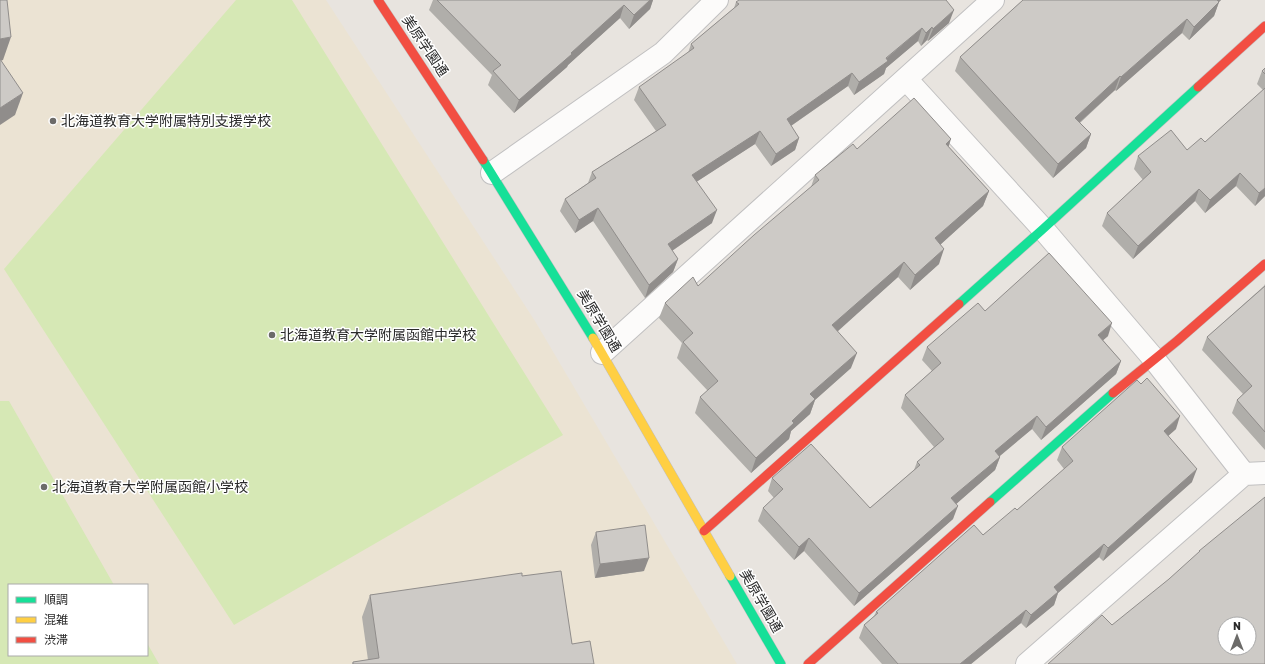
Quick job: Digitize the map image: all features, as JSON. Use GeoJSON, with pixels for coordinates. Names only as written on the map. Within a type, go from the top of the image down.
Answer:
{"type":"FeatureCollection","features":[{"type":"Feature","properties":{"kind":"street"},"geometry":{"type":"LineString","coordinates":[[492,173],[663,53],[717,0]]}},
{"type":"Feature","properties":{"kind":"street"},"geometry":{"type":"LineString","coordinates":[[602,353],[993,0]]}},
{"type":"Feature","properties":{"kind":"street","name":"美原学園通"},"geometry":{"type":"LineString","coordinates":[[382,2],[492,173],[602,353],[781,664]]}},
{"type":"Feature","properties":{"kind":"street"},"geometry":{"type":"LineString","coordinates":[[704,532],[1042,229],[1265,26]]}},
{"type":"Feature","properties":{"kind":"street"},"geometry":{"type":"LineString","coordinates":[[906,79],[1042,229],[1254,473],[1027,664]]}},
{"type":"Feature","properties":{"kind":"street"},"geometry":{"type":"LineString","coordinates":[[808,664],[1129,379],[1177,341],[1265,264]]}},
{"type":"Feature","properties":{"kind":"shaded area","name":"北海道教育大学附属函館中学校"},"geometry":{"type":"Polygon","coordinates":[[[0,0],[326,0],[535,321],[737,664],[0,664],[0,0]]]}},
{"type":"Feature","properties":{"kind":"green space","name":"北海道教育大学附属函館中学校"},"geometry":{"type":"Polygon","coordinates":[[[236,0],[292,0],[563,435],[234,625],[4,269],[236,0]]]}},
{"type":"Feature","properties":{"kind":"green space","name":"北海道教育大学附属函館小学校"},"geometry":{"type":"Polygon","coordinates":[[[0,401],[9,401],[113,584],[8,584],[8,656],[148,656],[148,645],[159,664],[0,664],[0,401]]]}},
{"type":"Feature","properties":{"kind":"building"},"geometry":{"type":"Polygon","coordinates":[[[0,0],[7,0],[11,37],[0,39],[0,0]]]}},
{"type":"Feature","properties":{"kind":"building"},"geometry":{"type":"Polygon","coordinates":[[[437,0],[650,0],[634,15],[624,5],[571,53],[572,54],[519,100],[493,71],[501,65],[437,0]]]}},
{"type":"Feature","properties":{"kind":"building"},"geometry":{"type":"Polygon","coordinates":[[[739,0],[946,0],[954,10],[933,29],[932,27],[926,33],[922,28],[886,58],[888,61],[859,82],[852,73],[787,119],[799,138],[776,154],[760,131],[692,175],[717,210],[668,244],[678,259],[649,285],[598,208],[579,220],[565,199],[596,178],[592,172],[666,125],[639,87],[694,48],[691,44],[739,4],[736,2],[739,0]]]}},
{"type":"Feature","properties":{"kind":"building"},"geometry":{"type":"Polygon","coordinates":[[[1023,0],[1217,0],[1219,2],[1194,27],[1187,19],[1121,77],[1120,76],[1075,118],[1091,134],[1058,164],[960,57],[1023,0]]]}},
{"type":"Feature","properties":{"kind":"building"},"geometry":{"type":"Polygon","coordinates":[[[0,59],[23,93],[0,108],[0,59]]]}},
{"type":"Feature","properties":{"kind":"building"},"geometry":{"type":"Polygon","coordinates":[[[1265,88],[1265,188],[1259,193],[1240,173],[1210,200],[1199,189],[1138,246],[1107,213],[1151,172],[1138,156],[1171,130],[1187,150],[1201,138],[1205,142],[1265,88]]]}},
{"type":"Feature","properties":{"kind":"building"},"geometry":{"type":"Polygon","coordinates":[[[914,98],[951,139],[946,144],[989,191],[935,238],[944,249],[915,275],[904,262],[832,325],[857,353],[810,394],[815,399],[792,421],[794,423],[756,458],[700,397],[718,381],[683,342],[693,333],[665,303],[693,277],[698,286],[754,235],[819,180],[815,175],[853,144],[857,149],[914,98]]]}},
{"type":"Feature","properties":{"kind":"building"},"geometry":{"type":"Polygon","coordinates":[[[1049,253],[1112,323],[1098,335],[1121,361],[1046,427],[1037,416],[995,451],[1000,457],[951,498],[958,506],[859,593],[809,538],[799,547],[763,508],[783,489],[772,478],[811,444],[870,508],[920,465],[917,462],[944,439],[905,395],[941,363],[927,347],[978,303],[985,311],[1049,253]]]}},
{"type":"Feature","properties":{"kind":"building"},"geometry":{"type":"Polygon","coordinates":[[[1265,286],[1265,432],[1237,400],[1252,386],[1207,337],[1265,286]]]}},
{"type":"Feature","properties":{"kind":"building"},"geometry":{"type":"Polygon","coordinates":[[[1147,378],[1180,416],[1164,431],[1197,469],[1108,548],[1104,544],[1054,587],[1058,592],[1031,615],[1026,610],[960,664],[898,664],[864,625],[878,613],[876,612],[974,525],[983,535],[1015,508],[1017,510],[1073,461],[1062,447],[1137,380],[1141,384],[1147,378]]]}},
{"type":"Feature","properties":{"kind":"building"},"geometry":{"type":"Polygon","coordinates":[[[1265,497],[1265,664],[1048,664],[1102,615],[1112,625],[1169,579],[1265,497]]]}},
{"type":"Feature","properties":{"kind":"building"},"geometry":{"type":"Polygon","coordinates":[[[645,525],[649,558],[600,564],[596,532],[645,525]]]}},
{"type":"Feature","properties":{"kind":"building"},"geometry":{"type":"Polygon","coordinates":[[[561,571],[572,644],[590,641],[594,664],[353,664],[353,662],[379,658],[370,595],[522,573],[522,576],[561,571]]]}},
{"type":"Feature","properties":{"kind":"traffic: fast"},"geometry":{"type":"LineString","coordinates":[[959,304],[1198,87]]}},
{"type":"Feature","properties":{"kind":"traffic: fast"},"geometry":{"type":"LineString","coordinates":[[483,160],[593,338]]}},
{"type":"Feature","properties":{"kind":"traffic: fast"},"geometry":{"type":"LineString","coordinates":[[990,502],[1113,393]]}},
{"type":"Feature","properties":{"kind":"traffic: fast"},"geometry":{"type":"LineString","coordinates":[[730,576],[781,664]]}},
{"type":"Feature","properties":{"kind":"traffic: slow"},"geometry":{"type":"LineString","coordinates":[[593,338],[730,576]]}},
{"type":"Feature","properties":{"kind":"traffic: jam"},"geometry":{"type":"LineString","coordinates":[[378,0],[483,160]]}},
{"type":"Feature","properties":{"kind":"traffic: jam"},"geometry":{"type":"LineString","coordinates":[[1198,87],[1265,26]]}},
{"type":"Feature","properties":{"kind":"traffic: jam"},"geometry":{"type":"LineString","coordinates":[[1113,393],[1177,341],[1265,264]]}},
{"type":"Feature","properties":{"kind":"traffic: jam"},"geometry":{"type":"LineString","coordinates":[[704,531],[959,304]]}},
{"type":"Feature","properties":{"kind":"traffic: jam"},"geometry":{"type":"LineString","coordinates":[[808,664],[990,502]]}},
{"type":"Feature","properties":{"kind":"place","name":"北海道教育大学附属特別支援学校"},"geometry":{"type":"Point","coordinates":[53,121]}},
{"type":"Feature","properties":{"kind":"place","name":"北海道教育大学附属函館中学校"},"geometry":{"type":"Point","coordinates":[272,335]}},
{"type":"Feature","properties":{"kind":"place","name":"北海道教育大学附属函館小学校"},"geometry":{"type":"Point","coordinates":[44,487]}}]}
